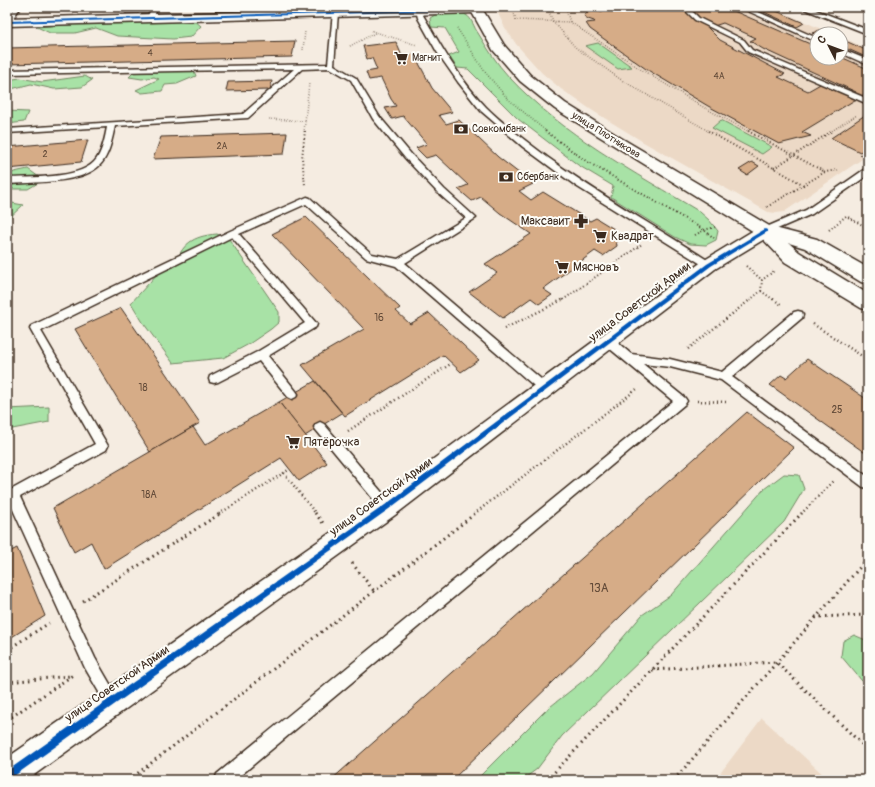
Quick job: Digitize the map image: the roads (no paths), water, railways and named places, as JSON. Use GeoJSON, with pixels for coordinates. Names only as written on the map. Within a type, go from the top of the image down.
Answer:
{"type":"FeatureCollection","features":[{"type":"Feature","properties":{"kind":"main road","name":"улица Плотникова"},"geometry":{"type":"LineString","coordinates":[[476,8],[498,47],[525,78],[560,106],[615,141],[765,231]]}},
{"type":"Feature","properties":{"kind":"main road"},"geometry":{"type":"LineString","coordinates":[[765,231],[811,243],[868,277]]}},
{"type":"Feature","properties":{"kind":"main road"},"geometry":{"type":"LineString","coordinates":[[765,231],[792,257],[868,303]]}},
{"type":"Feature","properties":{"kind":"street"},"geometry":{"type":"LineString","coordinates":[[7,22],[150,18],[262,11],[307,14],[476,8]]}},
{"type":"Feature","properties":{"kind":"street","name":"улица Советской Армии"},"geometry":{"type":"LineString","coordinates":[[19,774],[112,701],[387,507],[607,340],[709,265],[765,231]]}},
{"type":"Feature","properties":{"kind":"lane"},"geometry":{"type":"LineString","coordinates":[[7,22],[18,7]]}},
{"type":"Feature","properties":{"kind":"lane"},"geometry":{"type":"LineString","coordinates":[[150,18],[155,7]]}},
{"type":"Feature","properties":{"kind":"lane"},"geometry":{"type":"LineString","coordinates":[[685,7],[697,19],[742,41],[750,51],[868,102]]}},
{"type":"Feature","properties":{"kind":"lane"},"geometry":{"type":"LineString","coordinates":[[742,7],[809,36]]}},
{"type":"Feature","properties":{"kind":"lane"},"geometry":{"type":"LineString","coordinates":[[802,7],[868,32]]}},
{"type":"Feature","properties":{"kind":"lane"},"geometry":{"type":"LineString","coordinates":[[418,11],[440,52],[460,81],[484,109],[526,145],[579,184],[709,265]]}},
{"type":"Feature","properties":{"kind":"lane"},"geometry":{"type":"LineString","coordinates":[[331,66],[335,13]]}},
{"type":"Feature","properties":{"kind":"lane"},"geometry":{"type":"LineString","coordinates":[[849,55],[868,63]]}},
{"type":"Feature","properties":{"kind":"lane"},"geometry":{"type":"LineString","coordinates":[[7,131],[245,116],[301,66]]}},
{"type":"Feature","properties":{"kind":"lane"},"geometry":{"type":"LineString","coordinates":[[7,72],[331,66],[354,79],[376,117],[408,156],[441,191],[472,218],[399,262]]}},
{"type":"Feature","properties":{"kind":"lane"},"geometry":{"type":"LineString","coordinates":[[7,181],[66,176],[79,174],[90,170],[98,164],[101,158],[112,124]]}},
{"type":"Feature","properties":{"kind":"lane","name":"улица Советской Армии"},"geometry":{"type":"LineString","coordinates":[[765,231],[808,212],[868,171]]}},
{"type":"Feature","properties":{"kind":"lane"},"geometry":{"type":"LineString","coordinates":[[112,701],[90,664],[10,496],[102,446],[35,329],[233,233],[307,200],[369,256],[399,262],[486,340],[544,388]]}},
{"type":"Feature","properties":{"kind":"lane"},"geometry":{"type":"LineString","coordinates":[[214,379],[261,356],[312,324],[233,233]]}},
{"type":"Feature","properties":{"kind":"lane"},"geometry":{"type":"LineString","coordinates":[[724,377],[798,315]]}},
{"type":"Feature","properties":{"kind":"lane"},"geometry":{"type":"LineString","coordinates":[[223,780],[681,401],[607,340]]}},
{"type":"Feature","properties":{"kind":"lane"},"geometry":{"type":"LineString","coordinates":[[261,356],[292,394]]}},
{"type":"Feature","properties":{"kind":"lane"},"geometry":{"type":"LineString","coordinates":[[629,358],[670,363],[724,377],[867,483]]}},
{"type":"Feature","properties":{"kind":"lane"},"geometry":{"type":"LineString","coordinates":[[320,426],[387,507]]}},
{"type":"Feature","properties":{"kind":"place","name":"Магнит"},"geometry":{"type":"Point","coordinates":[401,58]}},
{"type":"Feature","properties":{"kind":"place","name":"Совкомбанк"},"geometry":{"type":"Point","coordinates":[461,129]}},
{"type":"Feature","properties":{"kind":"place","name":"Сбербанк"},"geometry":{"type":"Point","coordinates":[506,177]}},
{"type":"Feature","properties":{"kind":"place","name":"Максавит"},"geometry":{"type":"Point","coordinates":[581,221]}},
{"type":"Feature","properties":{"kind":"place","name":"Квадрат"},"geometry":{"type":"Point","coordinates":[600,236]}},
{"type":"Feature","properties":{"kind":"place","name":"Мясновъ"},"geometry":{"type":"Point","coordinates":[562,267]}},
{"type":"Feature","properties":{"kind":"place","name":"Пятёрочка"},"geometry":{"type":"Point","coordinates":[293,442]}}]}
